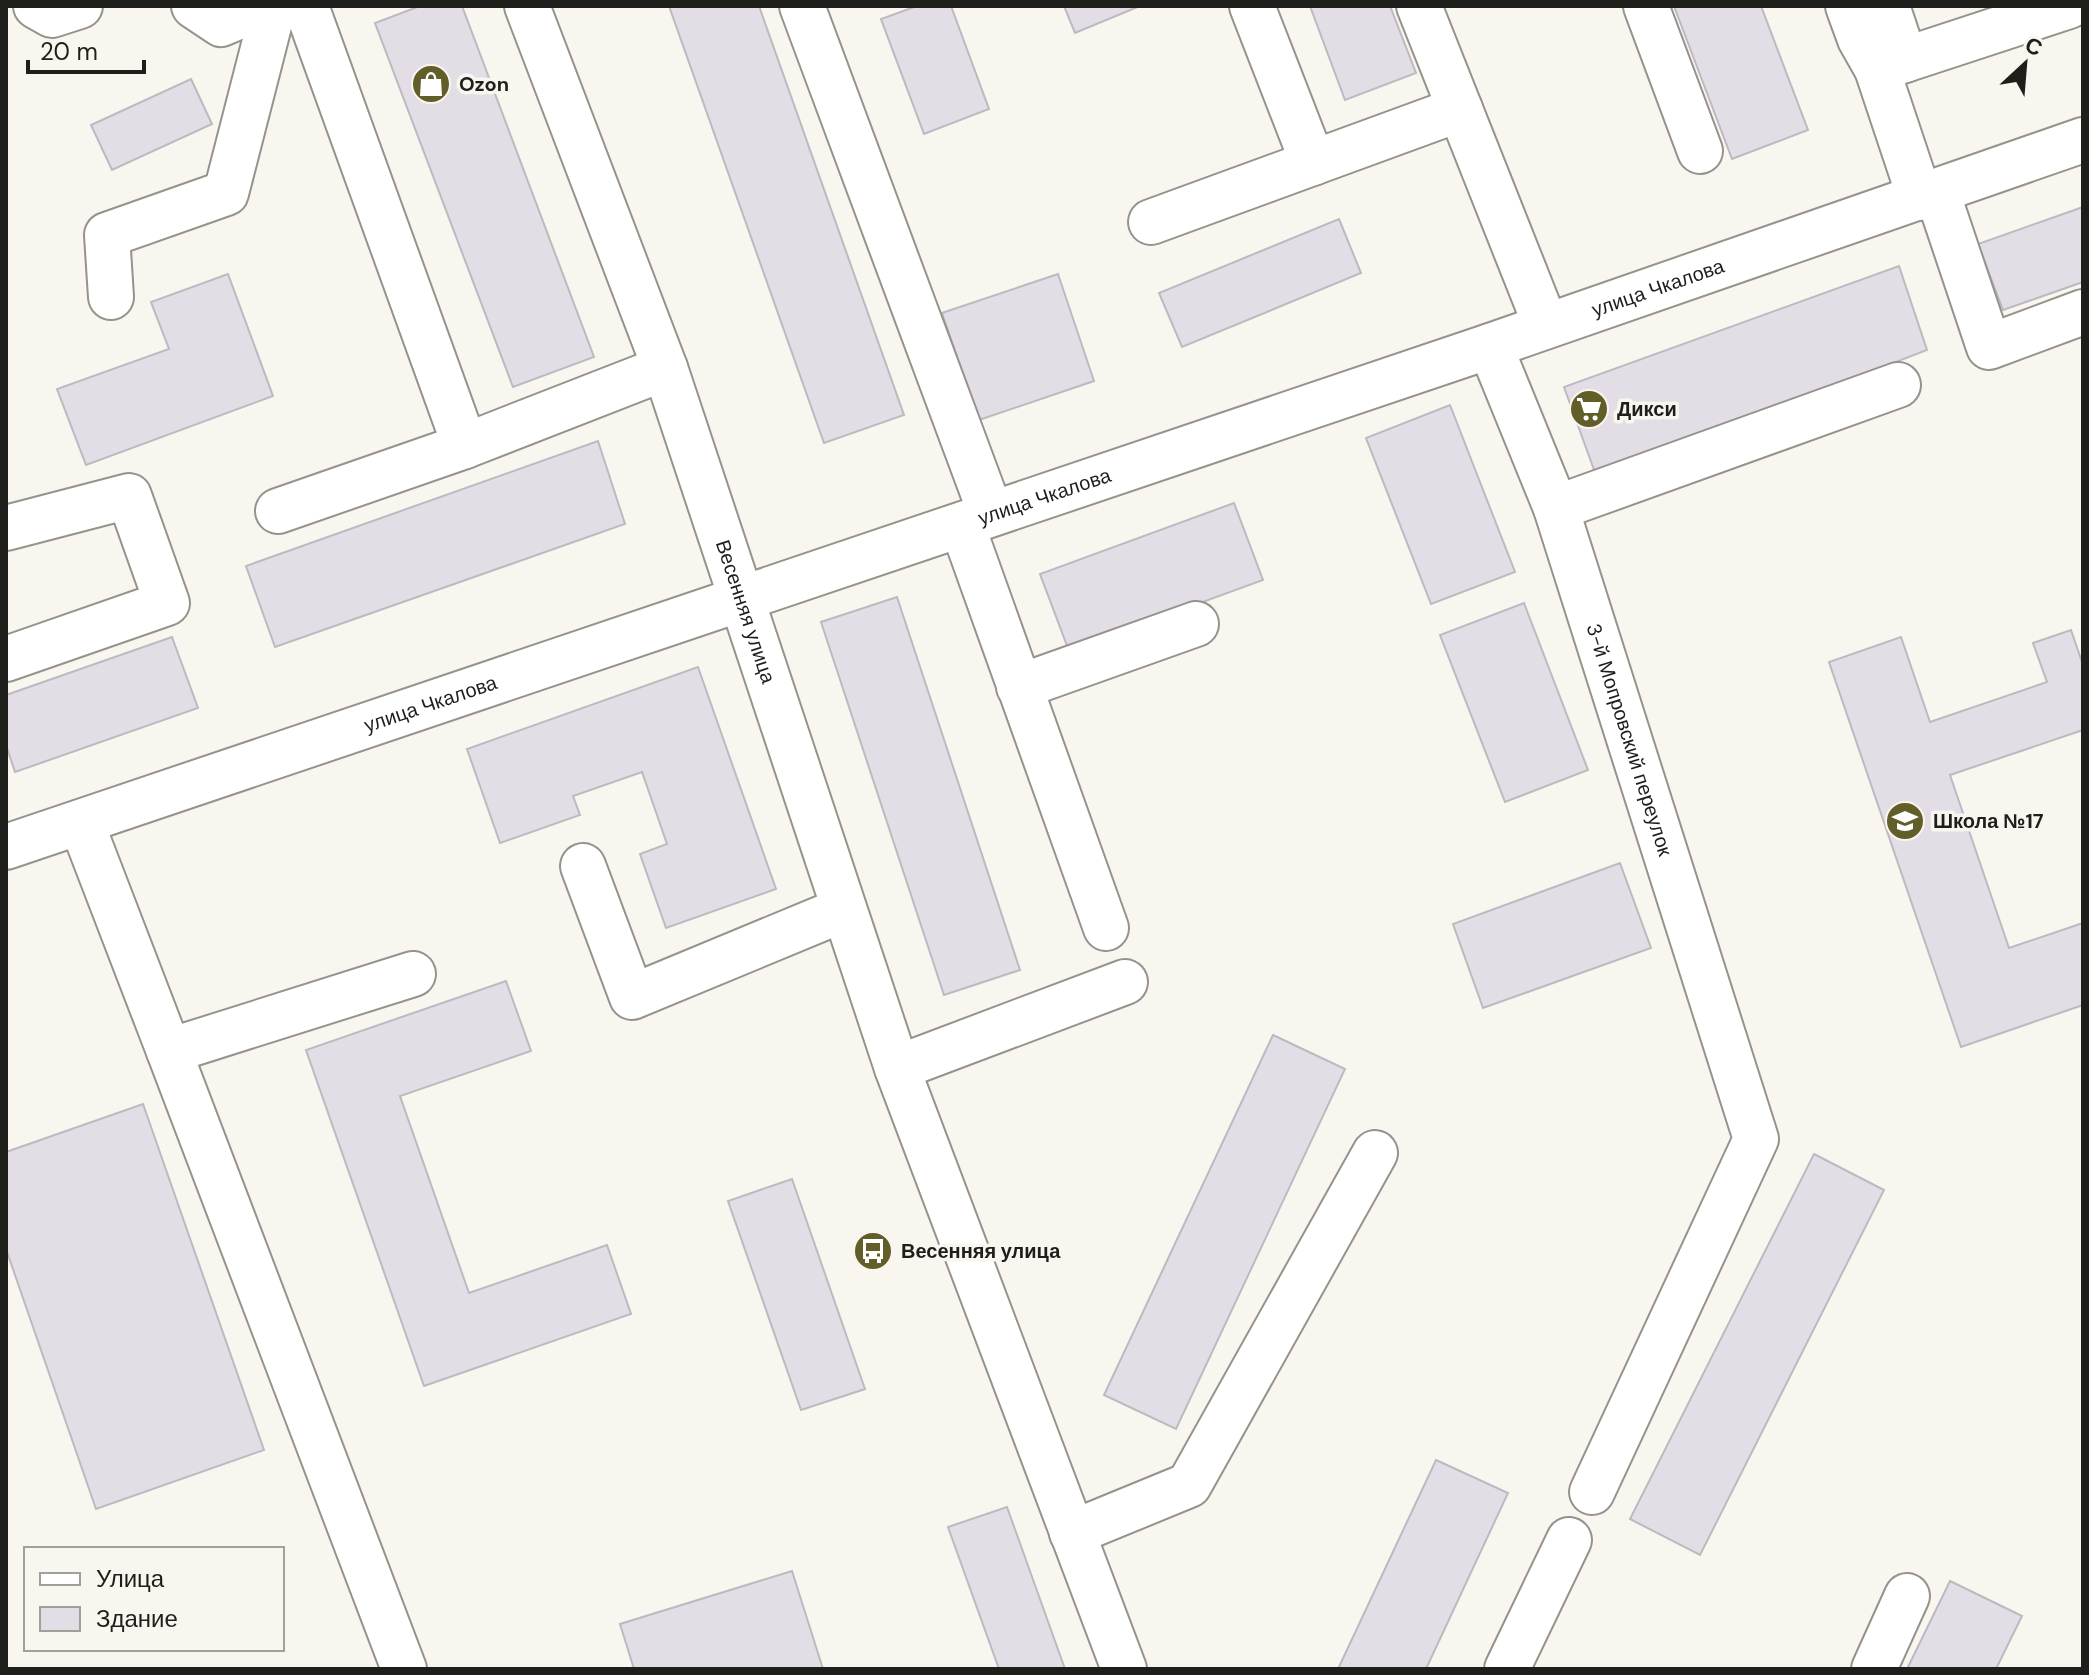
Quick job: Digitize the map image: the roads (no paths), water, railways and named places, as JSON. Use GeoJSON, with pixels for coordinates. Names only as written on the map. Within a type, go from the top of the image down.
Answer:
{"type":"FeatureCollection","features":[{"type":"Feature","properties":{"kind":"street"},"geometry":{"type":"LineString","coordinates":[[36,6],[52,15],[80,6]]}},
{"type":"Feature","properties":{"kind":"street"},"geometry":{"type":"LineString","coordinates":[[194,6],[221,24],[264,6]]}},
{"type":"Feature","properties":{"kind":"street"},"geometry":{"type":"LineString","coordinates":[[111,297],[107,235],[226,193],[274,6]]}},
{"type":"Feature","properties":{"kind":"street"},"geometry":{"type":"LineString","coordinates":[[306,6],[465,446]]}},
{"type":"Feature","properties":{"kind":"street","name":"Весенняя улица"},"geometry":{"type":"LineString","coordinates":[[527,6],[665,368],[842,910],[897,1068],[1124,1669]]}},
{"type":"Feature","properties":{"kind":"street"},"geometry":{"type":"LineString","coordinates":[[802,6],[976,520],[1019,687],[1106,928]]}},
{"type":"Feature","properties":{"kind":"street"},"geometry":{"type":"LineString","coordinates":[[1252,6],[1313,163]]}},
{"type":"Feature","properties":{"kind":"street"},"geometry":{"type":"LineString","coordinates":[[1646,6],[1700,151]]}},
{"type":"Feature","properties":{"kind":"street"},"geometry":{"type":"LineString","coordinates":[[1848,6],[1860,39],[1891,65]]}},
{"type":"Feature","properties":{"kind":"street"},"geometry":{"type":"LineString","coordinates":[[1887,6],[1891,65],[1928,195],[1989,347],[2083,312]]}},
{"type":"Feature","properties":{"kind":"street"},"geometry":{"type":"LineString","coordinates":[[1891,65],[2069,6]]}},
{"type":"Feature","properties":{"kind":"street"},"geometry":{"type":"LineString","coordinates":[[1434,10],[1460,109],[1546,326]]}},
{"type":"Feature","properties":{"kind":"street"},"geometry":{"type":"LineString","coordinates":[[1151,222],[1460,109]]}},
{"type":"Feature","properties":{"kind":"street","name":"улица Чкалова"},"geometry":{"type":"LineString","coordinates":[[6,847],[1490,346],[2083,140]]}},
{"type":"Feature","properties":{"kind":"street","name":"3-й Мопровский переулок"},"geometry":{"type":"LineString","coordinates":[[1490,346],[1556,508],[1756,1139],[1592,1492]]}},
{"type":"Feature","properties":{"kind":"street"},"geometry":{"type":"LineString","coordinates":[[278,511],[465,446],[665,368]]}},
{"type":"Feature","properties":{"kind":"street"},"geometry":{"type":"LineString","coordinates":[[1556,508],[1898,385]]}},
{"type":"Feature","properties":{"kind":"street"},"geometry":{"type":"LineString","coordinates":[[6,528],[129,496],[167,603],[6,659]]}},
{"type":"Feature","properties":{"kind":"street"},"geometry":{"type":"LineString","coordinates":[[1019,687],[1196,624]]}},
{"type":"Feature","properties":{"kind":"street"},"geometry":{"type":"LineString","coordinates":[[81,822],[404,1669]]}},
{"type":"Feature","properties":{"kind":"street"},"geometry":{"type":"LineString","coordinates":[[583,866],[632,997],[842,910]]}},
{"type":"Feature","properties":{"kind":"street"},"geometry":{"type":"LineString","coordinates":[[169,1051],[413,974]]}},
{"type":"Feature","properties":{"kind":"street"},"geometry":{"type":"LineString","coordinates":[[897,1068],[1125,982]]}},
{"type":"Feature","properties":{"kind":"street"},"geometry":{"type":"LineString","coordinates":[[1072,1533],[1189,1485],[1375,1153]]}},
{"type":"Feature","properties":{"kind":"street"},"geometry":{"type":"LineString","coordinates":[[1507,1669],[1569,1540]]}},
{"type":"Feature","properties":{"kind":"street"},"geometry":{"type":"LineString","coordinates":[[1874,1669],[1907,1596]]}},
{"type":"Feature","properties":{"kind":"place","name":"Ozon"},"geometry":{"type":"Point","coordinates":[431,84]}},
{"type":"Feature","properties":{"kind":"place","name":"Дикси"},"geometry":{"type":"Point","coordinates":[1589,409]}},
{"type":"Feature","properties":{"kind":"place","name":"Школа №17"},"geometry":{"type":"Point","coordinates":[1905,821]}},
{"type":"Feature","properties":{"kind":"place","name":"Весенняя улица"},"geometry":{"type":"Point","coordinates":[873,1251]}}]}
